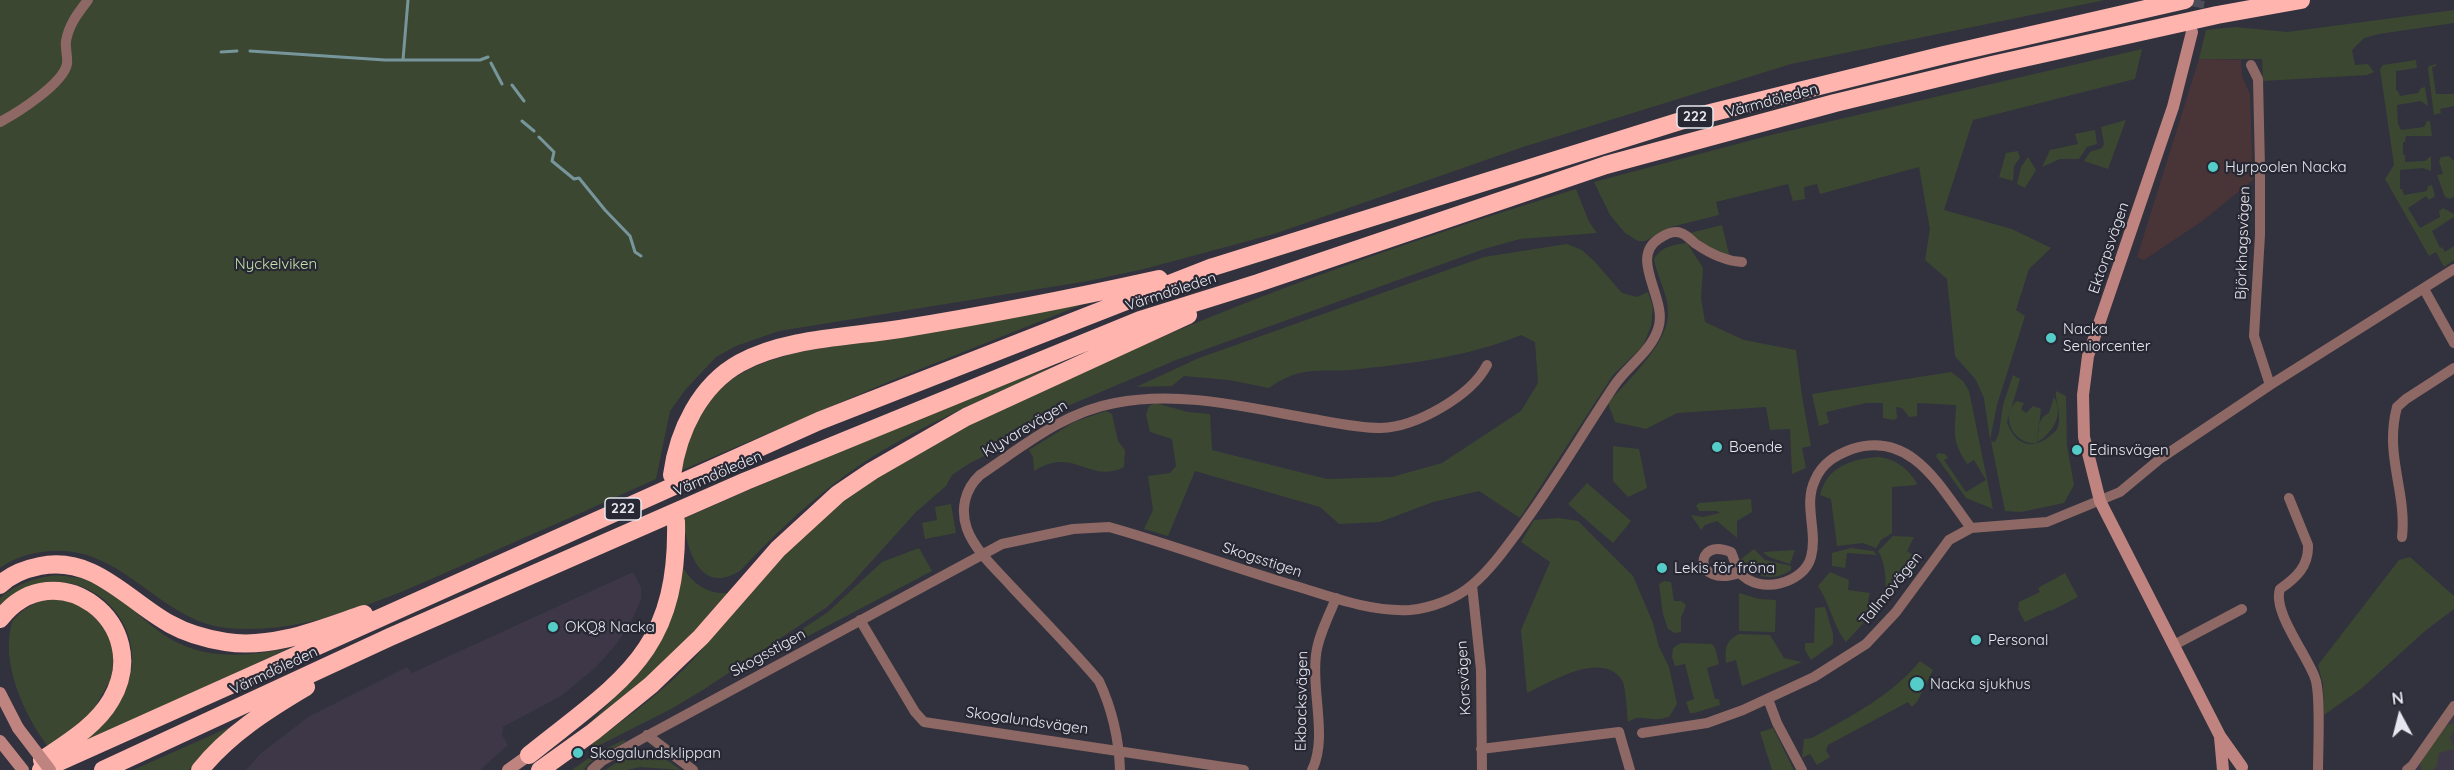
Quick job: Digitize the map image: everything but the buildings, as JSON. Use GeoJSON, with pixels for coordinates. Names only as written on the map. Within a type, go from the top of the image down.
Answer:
{"type":"FeatureCollection","features":[{"type":"Feature","properties":{"kind":"highway","name":"Värmdöleden"},"geometry":{"type":"LineString","coordinates":[[41,770],[819,421],[1213,267],[1690,118],[1909,63],[2185,0]]}},
{"type":"Feature","properties":{"kind":"highway","name":"Värmdöleden"},"geometry":{"type":"LineString","coordinates":[[103,770],[390,636],[746,481],[1140,320],[1258,283],[1606,165],[1835,103],[2217,15],[2301,0]]}},
{"type":"Feature","properties":{"kind":"highway"},"geometry":{"type":"LineString","coordinates":[[672,475],[680,438],[697,405],[722,375],[756,355],[803,344],[1050,302],[1213,267]]}},
{"type":"Feature","properties":{"kind":"highway"},"geometry":{"type":"LineString","coordinates":[[534,763],[651,685],[701,637],[778,549],[838,494],[872,471],[966,417],[1258,283]]}},
{"type":"Feature","properties":{"kind":"highway"},"geometry":{"type":"LineString","coordinates":[[534,763],[624,678],[647,648],[663,618],[669,598],[676,563],[676,521]]}},
{"type":"Feature","properties":{"kind":"highway"},"geometry":{"type":"LineString","coordinates":[[0,585],[24,569],[68,564],[103,576],[170,624],[196,635],[248,644],[295,637],[493,568]]}},
{"type":"Feature","properties":{"kind":"highway"},"geometry":{"type":"LineString","coordinates":[[0,619],[7,610],[29,596],[43,592],[69,592],[99,607],[107,616],[120,642],[122,669],[111,700],[76,736],[29,770]]}},
{"type":"Feature","properties":{"kind":"highway"},"geometry":{"type":"LineString","coordinates":[[198,770],[213,754],[264,712],[390,636]]}},
{"type":"Feature","properties":{"kind":"street"},"geometry":{"type":"LineString","coordinates":[[0,122],[16,114],[58,80],[67,66],[66,42],[71,24],[88,0]]}},
{"type":"Feature","properties":{"kind":"street","name":"Ektorpsvägen"},"geometry":{"type":"LineString","coordinates":[[2192,32],[2173,107],[2088,356],[2083,394],[2084,437],[2100,501],[2220,736],[2245,768]]}},
{"type":"Feature","properties":{"kind":"street","name":"Björkhagsvägen"},"geometry":{"type":"LineString","coordinates":[[2251,65],[2258,79],[2260,177],[2260,235],[2254,336],[2270,385]]}},
{"type":"Feature","properties":{"kind":"street","name":"Skogsstigen"},"geometry":{"type":"LineString","coordinates":[[592,770],[595,765],[647,735],[983,554],[1002,544],[1026,538],[1073,529],[1109,527],[1335,598],[1379,608],[1410,610],[1432,606],[1456,596],[1472,585],[1509,544],[1538,505],[1615,383],[1654,338],[1661,317],[1646,256],[1648,249],[1671,232],[1682,233],[1720,257],[1742,262]]}},
{"type":"Feature","properties":{"kind":"street"},"geometry":{"type":"LineString","coordinates":[[1739,573],[1761,584],[1779,583],[1801,575],[1811,557],[1810,507],[1811,490],[1815,478],[1829,460],[1862,447],[1891,446],[1912,455],[1971,528],[2048,522],[2100,501],[2120,492],[2161,458],[2270,385],[2454,269]]}},
{"type":"Feature","properties":{"kind":"street"},"geometry":{"type":"LineString","coordinates":[[2424,289],[2454,343]]}},
{"type":"Feature","properties":{"kind":"street","name":"Klyvarevägen"},"geometry":{"type":"LineString","coordinates":[[1120,770],[1120,750],[1107,698],[1099,681],[983,554],[968,532],[964,519],[964,501],[972,483],[980,475],[1055,425],[1092,409],[1124,402],[1175,398],[1334,423],[1383,428],[1420,418],[1450,402],[1480,377],[1487,365]]}},
{"type":"Feature","properties":{"kind":"street"},"geometry":{"type":"LineString","coordinates":[[2402,537],[2404,518],[2392,453],[2397,407],[2454,368]]}},
{"type":"Feature","properties":{"kind":"street"},"geometry":{"type":"LineString","coordinates":[[2289,498],[2308,545],[2308,553],[2301,571],[2280,589],[2278,598],[2282,611],[2317,680],[2318,770]]}},
{"type":"Feature","properties":{"kind":"street","name":"Tallmovägen"},"geometry":{"type":"LineString","coordinates":[[1642,733],[1707,723],[1768,699],[1814,677],[1866,644],[1896,612],[1949,540],[1971,528]]}},
{"type":"Feature","properties":{"kind":"street","name":"Korsvägen"},"geometry":{"type":"LineString","coordinates":[[1472,585],[1480,670],[1482,770]]}},
{"type":"Feature","properties":{"kind":"street","name":"Ekbacksvägen"},"geometry":{"type":"LineString","coordinates":[[1312,770],[1316,763],[1319,742],[1315,680],[1316,654],[1335,598]]}},
{"type":"Feature","properties":{"kind":"street"},"geometry":{"type":"LineString","coordinates":[[2174,645],[2242,609]]}},
{"type":"Feature","properties":{"kind":"street","name":"Skogalundsvägen"},"geometry":{"type":"LineString","coordinates":[[860,620],[915,712],[924,722],[1244,770]]}},
{"type":"Feature","properties":{"kind":"street"},"geometry":{"type":"LineString","coordinates":[[0,680],[0,694],[18,728],[50,770]]}},
{"type":"Feature","properties":{"kind":"street"},"geometry":{"type":"LineString","coordinates":[[1768,699],[1777,723],[1802,770]]}},
{"type":"Feature","properties":{"kind":"street"},"geometry":{"type":"LineString","coordinates":[[2408,769],[2454,706]]}},
{"type":"Feature","properties":{"kind":"street"},"geometry":{"type":"LineString","coordinates":[[1481,749],[1619,732],[1630,770]]}},
{"type":"Feature","properties":{"kind":"street"},"geometry":{"type":"LineString","coordinates":[[647,735],[693,770]]}},
{"type":"Feature","properties":{"kind":"street","name":"Ektorpsvägen"},"geometry":{"type":"LineString","coordinates":[[2220,736],[2225,770]]}},
{"type":"Feature","properties":{"kind":"street"},"geometry":{"type":"LineString","coordinates":[[1,741],[23,770]]}},
{"type":"Feature","properties":{"kind":"street"},"geometry":{"type":"LineString","coordinates":[[508,770],[534,763]]}},
{"type":"Feature","properties":{"kind":"street"},"geometry":{"type":"LineString","coordinates":[[2225,770],[2235,766],[2245,768]]}},
{"type":"Feature","properties":{"kind":"shaded area"},"geometry":{"type":"Polygon","coordinates":[[[2199,59],[2241,60],[2242,76],[2250,94],[2253,180],[2201,222],[2144,260],[2137,257],[2199,59]]]}},
{"type":"Feature","properties":{"kind":"shaded area"},"geometry":{"type":"Polygon","coordinates":[[[633,572],[641,587],[641,600],[629,626],[614,647],[595,668],[561,696],[503,727],[502,735],[508,745],[480,770],[246,770],[260,754],[308,717],[407,667],[412,673],[633,572]]]}},
{"type":"Feature","properties":{"kind":"shaded area"},"geometry":{"type":"Polygon","coordinates":[[[2454,715],[2454,770],[2416,770],[2420,762],[2454,715]]]}},
{"type":"Feature","properties":{"kind":"green space","name":"Nyckelviken"},"geometry":{"type":"Polygon","coordinates":[[[0,0],[2105,0],[1791,64],[1523,147],[1274,234],[1144,269],[1088,281],[779,331],[736,346],[716,357],[686,389],[670,411],[656,479],[424,582],[359,608],[326,618],[259,629],[226,628],[201,622],[179,611],[116,569],[94,558],[70,551],[31,554],[0,568],[0,0]]]}},
{"type":"Feature","properties":{"kind":"green space"},"geometry":{"type":"Polygon","coordinates":[[[2454,10],[2454,23],[2364,38],[2352,50],[2355,65],[2368,64],[2374,72],[2367,75],[2263,81],[2262,59],[2199,59],[2206,30],[2235,27],[2287,32],[2454,10]]]}},
{"type":"Feature","properties":{"kind":"green space"},"geometry":{"type":"Polygon","coordinates":[[[2142,49],[2135,79],[1973,120],[1944,210],[2012,229],[2051,248],[2029,269],[2016,310],[2025,316],[1997,405],[1990,440],[1984,398],[1976,380],[1955,356],[1947,279],[1925,260],[1930,229],[1919,167],[1820,194],[1817,184],[1804,187],[1805,199],[1793,201],[1788,184],[1716,202],[1719,215],[1671,227],[1645,241],[1638,241],[1625,233],[1610,215],[1594,182],[1767,136],[2142,49]]]}},
{"type":"Feature","properties":{"kind":"green space"},"geometry":{"type":"Polygon","coordinates":[[[2416,60],[2417,68],[2396,71],[2396,90],[2400,96],[2418,93],[2421,88],[2425,87],[2428,106],[2421,101],[2397,105],[2398,124],[2401,130],[2424,127],[2427,121],[2430,121],[2432,136],[2406,136],[2403,142],[2403,155],[2405,155],[2405,162],[2425,161],[2431,156],[2431,171],[2423,168],[2400,170],[2400,189],[2404,195],[2427,191],[2428,186],[2432,185],[2435,196],[2429,200],[2426,196],[2408,208],[2420,228],[2440,217],[2439,211],[2443,208],[2454,214],[2454,217],[2432,231],[2440,248],[2442,247],[2445,252],[2454,246],[2454,260],[2444,267],[2436,252],[2429,256],[2385,179],[2394,165],[2380,69],[2383,65],[2416,60]]]}},
{"type":"Feature","properties":{"kind":"green space"},"geometry":{"type":"Polygon","coordinates":[[[2436,64],[2432,67],[2436,94],[2454,94],[2454,106],[2440,109],[2441,113],[2434,115],[2428,69],[2429,66],[2436,64]]]}},
{"type":"Feature","properties":{"kind":"green space"},"geometry":{"type":"Polygon","coordinates":[[[2126,120],[2108,169],[2084,161],[2090,152],[2102,148],[2104,144],[2101,127],[2126,120]]]}},
{"type":"Feature","properties":{"kind":"green space"},"geometry":{"type":"Polygon","coordinates":[[[2095,130],[2097,144],[2087,147],[2079,159],[2060,159],[2042,167],[2050,150],[2078,144],[2075,134],[2095,130]]]}},
{"type":"Feature","properties":{"kind":"green space"},"geometry":{"type":"Polygon","coordinates":[[[2018,151],[2020,158],[2014,166],[2013,181],[1999,177],[2006,153],[2018,151]]]}},
{"type":"Feature","properties":{"kind":"green space"},"geometry":{"type":"Polygon","coordinates":[[[2449,156],[2454,161],[2454,196],[2450,199],[2445,197],[2437,175],[2443,174],[2439,161],[2441,157],[2449,156]]]}},
{"type":"Feature","properties":{"kind":"green space"},"geometry":{"type":"Polygon","coordinates":[[[2028,157],[2036,170],[2025,188],[2017,184],[2021,167],[2028,157]]]}},
{"type":"Feature","properties":{"kind":"green space"},"geometry":{"type":"Polygon","coordinates":[[[1576,189],[1589,222],[1597,233],[1520,239],[1484,249],[1176,360],[1063,408],[1007,445],[970,463],[952,475],[946,486],[916,512],[827,607],[671,709],[596,747],[590,745],[650,699],[684,669],[809,530],[867,483],[918,452],[970,424],[1051,386],[1244,303],[1376,255],[1576,189]]]}},
{"type":"Feature","properties":{"kind":"green space"},"geometry":{"type":"Polygon","coordinates":[[[1722,225],[1729,254],[1718,254],[1690,233],[1722,225]]]}},
{"type":"Feature","properties":{"kind":"green space"},"geometry":{"type":"Polygon","coordinates":[[[1687,243],[1703,268],[1701,298],[1705,322],[1744,340],[1796,350],[1811,446],[1802,448],[1806,468],[1792,474],[1790,429],[1770,430],[1766,407],[1677,413],[1646,429],[1615,422],[1608,403],[1647,360],[1663,334],[1667,322],[1667,303],[1654,259],[1664,249],[1687,243]]]}},
{"type":"Feature","properties":{"kind":"green space"},"geometry":{"type":"Polygon","coordinates":[[[1567,244],[1582,250],[1622,293],[1637,297],[1648,292],[1653,307],[1651,326],[1643,346],[1613,375],[1520,518],[1479,491],[1433,502],[1380,522],[1339,524],[1320,507],[1195,471],[1168,536],[1144,529],[1153,510],[1148,476],[1170,473],[1176,466],[1172,439],[1150,432],[1146,415],[1149,406],[1155,403],[1188,412],[1210,414],[1212,450],[1327,479],[1392,477],[1442,463],[1521,411],[1538,383],[1535,342],[1521,335],[1482,348],[1422,361],[1360,369],[1303,372],[1281,380],[1269,388],[1229,380],[1184,376],[1172,386],[1136,387],[1199,358],[1484,257],[1567,244]]]}},
{"type":"Feature","properties":{"kind":"green space"},"geometry":{"type":"Polygon","coordinates":[[[1086,303],[893,380],[680,471],[697,422],[708,404],[721,388],[756,366],[805,351],[1086,303]]]}},
{"type":"Feature","properties":{"kind":"green space"},"geometry":{"type":"Polygon","coordinates":[[[1066,362],[947,416],[861,464],[798,514],[741,570],[727,577],[715,578],[706,574],[692,556],[683,519],[920,417],[1066,362]]]}},
{"type":"Feature","properties":{"kind":"green space"},"geometry":{"type":"Polygon","coordinates":[[[1951,372],[1963,381],[1969,391],[1993,509],[1966,498],[1936,456],[1938,453],[1945,454],[1948,458],[1944,460],[1966,492],[1986,480],[1974,460],[1967,464],[1958,448],[1955,436],[1956,405],[1917,403],[1917,416],[1909,417],[1902,408],[1896,407],[1897,418],[1894,420],[1883,418],[1883,403],[1866,403],[1826,412],[1829,423],[1819,426],[1812,394],[1951,372]]]}},
{"type":"Feature","properties":{"kind":"green space"},"geometry":{"type":"Polygon","coordinates":[[[2013,375],[2020,379],[2007,422],[2017,439],[2027,444],[2046,439],[2057,429],[2059,415],[2056,391],[2066,396],[2067,446],[2074,485],[2064,503],[2021,512],[2005,511],[1991,441],[1995,442],[1999,433],[2003,405],[2013,375]]]}},
{"type":"Feature","properties":{"kind":"green space"},"geometry":{"type":"Polygon","coordinates":[[[2054,397],[2058,410],[2057,417],[2052,428],[2038,442],[2039,425],[2042,418],[2049,413],[2054,397]]]}},
{"type":"Feature","properties":{"kind":"green space"},"geometry":{"type":"Polygon","coordinates":[[[2017,401],[2024,403],[2021,409],[2026,413],[2033,406],[2041,409],[2037,443],[2022,440],[2012,429],[2009,414],[2017,401]]]}},
{"type":"Feature","properties":{"kind":"green space"},"geometry":{"type":"Polygon","coordinates":[[[1106,411],[1112,414],[1118,441],[1125,450],[1124,467],[1101,472],[1060,462],[1048,464],[1034,471],[1033,457],[1029,450],[1074,422],[1106,411]]]}},
{"type":"Feature","properties":{"kind":"green space"},"geometry":{"type":"Polygon","coordinates":[[[1613,446],[1639,449],[1647,488],[1628,497],[1613,481],[1613,446]]]}},
{"type":"Feature","properties":{"kind":"green space"},"geometry":{"type":"Polygon","coordinates":[[[1878,457],[1900,465],[1917,483],[1916,485],[1892,487],[1892,533],[1881,540],[1876,548],[1863,543],[1837,546],[1831,499],[1820,495],[1823,485],[1841,466],[1878,457]]]}},
{"type":"Feature","properties":{"kind":"green space"},"geometry":{"type":"Polygon","coordinates":[[[1587,483],[1631,521],[1613,543],[1568,504],[1587,483]]]}},
{"type":"Feature","properties":{"kind":"green space"},"geometry":{"type":"Polygon","coordinates":[[[1751,499],[1752,512],[1737,521],[1737,538],[1717,521],[1705,525],[1701,530],[1691,515],[1703,517],[1720,513],[1699,511],[1696,506],[1699,503],[1751,499]]]}},
{"type":"Feature","properties":{"kind":"green space"},"geometry":{"type":"Polygon","coordinates":[[[951,504],[956,533],[925,539],[922,523],[937,520],[935,507],[951,504]]]}},
{"type":"Feature","properties":{"kind":"green space"},"geometry":{"type":"Polygon","coordinates":[[[1559,518],[1578,521],[1633,576],[1653,623],[1659,647],[1669,667],[1677,704],[1669,717],[1638,718],[1628,722],[1622,680],[1613,671],[1602,668],[1576,671],[1527,693],[1521,630],[1550,562],[1521,542],[1534,520],[1559,518]]]}},
{"type":"Feature","properties":{"kind":"green space"},"geometry":{"type":"Polygon","coordinates":[[[1893,536],[1914,537],[1907,551],[1917,558],[1892,596],[1878,612],[1877,597],[1885,590],[1886,581],[1878,551],[1893,536]]]}},
{"type":"Feature","properties":{"kind":"green space"},"geometry":{"type":"Polygon","coordinates":[[[919,548],[932,571],[734,675],[828,612],[882,562],[919,548]]]}},
{"type":"Feature","properties":{"kind":"green space"},"geometry":{"type":"Polygon","coordinates":[[[1851,548],[1873,551],[1877,555],[1847,553],[1845,568],[1832,566],[1832,553],[1851,548]]]}},
{"type":"Feature","properties":{"kind":"green space"},"geometry":{"type":"Polygon","coordinates":[[[1754,549],[1765,560],[1791,566],[1791,570],[1770,577],[1751,571],[1740,560],[1754,549]]]}},
{"type":"Feature","properties":{"kind":"green space"},"geometry":{"type":"Polygon","coordinates":[[[1795,550],[1790,564],[1769,557],[1763,552],[1795,550]]]}},
{"type":"Feature","properties":{"kind":"green space"},"geometry":{"type":"Polygon","coordinates":[[[2410,557],[2454,596],[2454,609],[2425,631],[2362,688],[2324,715],[2323,684],[2318,665],[2399,560],[2410,557]]]}},
{"type":"Feature","properties":{"kind":"green space"},"geometry":{"type":"Polygon","coordinates":[[[682,566],[702,587],[715,592],[730,593],[654,675],[585,728],[635,677],[652,654],[682,566]]]}},
{"type":"Feature","properties":{"kind":"green space"},"geometry":{"type":"Polygon","coordinates":[[[1830,572],[1849,580],[1848,590],[1870,593],[1868,601],[1871,615],[1846,642],[1818,586],[1830,572]]]}},
{"type":"Feature","properties":{"kind":"green space"},"geometry":{"type":"Polygon","coordinates":[[[2065,573],[2078,597],[2025,622],[2018,609],[2019,602],[2040,592],[2038,588],[2065,573]]]}},
{"type":"Feature","properties":{"kind":"green space"},"geometry":{"type":"Polygon","coordinates":[[[56,575],[97,584],[118,597],[165,636],[190,648],[232,655],[289,648],[73,749],[116,707],[130,677],[131,648],[122,622],[105,600],[82,587],[55,582],[27,588],[0,608],[0,598],[13,588],[56,575]]]}},
{"type":"Feature","properties":{"kind":"green space"},"geometry":{"type":"Polygon","coordinates":[[[1664,581],[1671,582],[1674,601],[1681,601],[1686,605],[1681,618],[1681,632],[1675,633],[1668,629],[1663,614],[1659,584],[1664,581]]]}},
{"type":"Feature","properties":{"kind":"green space"},"geometry":{"type":"Polygon","coordinates":[[[1739,593],[1759,599],[1776,600],[1775,632],[1739,631],[1739,593]]]}},
{"type":"Feature","properties":{"kind":"green space"},"geometry":{"type":"Polygon","coordinates":[[[50,598],[79,602],[101,622],[110,637],[114,654],[111,679],[91,714],[48,747],[16,688],[9,654],[9,638],[12,622],[20,613],[50,598]]]}},
{"type":"Feature","properties":{"kind":"green space"},"geometry":{"type":"Polygon","coordinates":[[[1825,607],[1833,634],[1833,644],[1811,660],[1805,650],[1805,643],[1814,643],[1815,608],[1825,607]]]}},
{"type":"Feature","properties":{"kind":"green space"},"geometry":{"type":"Polygon","coordinates":[[[1739,634],[1770,635],[1784,658],[1802,662],[1742,686],[1736,660],[1726,663],[1728,643],[1739,634]]]}},
{"type":"Feature","properties":{"kind":"green space"},"geometry":{"type":"Polygon","coordinates":[[[1681,643],[1712,644],[1715,648],[1719,664],[1707,668],[1715,699],[1719,699],[1720,705],[1690,713],[1686,702],[1694,699],[1685,664],[1675,666],[1672,657],[1673,648],[1681,643]]]}},
{"type":"Feature","properties":{"kind":"green space"},"geometry":{"type":"Polygon","coordinates":[[[1920,661],[1933,670],[1917,702],[1912,707],[1908,702],[1828,745],[1826,750],[1830,757],[1817,765],[1810,754],[1802,758],[1804,739],[1812,738],[1870,704],[1896,685],[1920,661]]]}},
{"type":"Feature","properties":{"kind":"green space"},"geometry":{"type":"Polygon","coordinates":[[[239,723],[205,751],[189,770],[133,770],[239,723]]]}},
{"type":"Feature","properties":{"kind":"green space"},"geometry":{"type":"Polygon","coordinates":[[[2454,723],[2454,730],[2450,737],[2454,749],[2439,753],[2437,766],[2433,770],[2422,770],[2420,762],[2447,725],[2454,723]]]}},
{"type":"Feature","properties":{"kind":"green space"},"geometry":{"type":"Polygon","coordinates":[[[1773,728],[1794,770],[1772,770],[1760,732],[1773,728]]]}},
{"type":"Feature","properties":{"kind":"green space"},"geometry":{"type":"Polygon","coordinates":[[[626,741],[589,763],[584,770],[572,770],[593,755],[626,741]]]}},
{"type":"Feature","properties":{"kind":"green space"},"geometry":{"type":"Polygon","coordinates":[[[637,750],[653,750],[681,770],[640,767],[627,770],[605,770],[637,750]]]}},
{"type":"Feature","properties":{"kind":"waterway"},"geometry":{"type":"LineString","coordinates":[[403,60],[408,0]]}},
{"type":"Feature","properties":{"kind":"waterway"},"geometry":{"type":"LineString","coordinates":[[221,52],[237,51]]}},
{"type":"Feature","properties":{"kind":"waterway"},"geometry":{"type":"LineString","coordinates":[[250,51],[385,60],[480,60],[488,57]]}},
{"type":"Feature","properties":{"kind":"waterway"},"geometry":{"type":"LineString","coordinates":[[491,63],[502,84]]}},
{"type":"Feature","properties":{"kind":"waterway"},"geometry":{"type":"LineString","coordinates":[[512,85],[524,101]]}},
{"type":"Feature","properties":{"kind":"waterway"},"geometry":{"type":"LineString","coordinates":[[522,121],[534,131]]}},
{"type":"Feature","properties":{"kind":"waterway"},"geometry":{"type":"LineString","coordinates":[[539,137],[554,152],[552,161],[574,179],[579,178],[630,236],[635,252],[641,256]]}},
{"type":"Feature","properties":{"kind":"tunnel"},"geometry":{"type":"LineString","coordinates":[[2194,25],[2199,0]]}},
{"type":"Feature","properties":{"kind":"place","name":"Hyrpoolen Nacka"},"geometry":{"type":"Point","coordinates":[2213,167]}},
{"type":"Feature","properties":{"kind":"place","name":"Nacka Seniorcenter"},"geometry":{"type":"Point","coordinates":[2051,338]}},
{"type":"Feature","properties":{"kind":"place","name":"Boende"},"geometry":{"type":"Point","coordinates":[1717,447]}},
{"type":"Feature","properties":{"kind":"place","name":"Edinsvägen"},"geometry":{"type":"Point","coordinates":[2077,450]}},
{"type":"Feature","properties":{"kind":"place","name":"Lekis för fröna"},"geometry":{"type":"Point","coordinates":[1662,568]}},
{"type":"Feature","properties":{"kind":"place","name":"OKQ8 Nacka"},"geometry":{"type":"Point","coordinates":[553,627]}},
{"type":"Feature","properties":{"kind":"place","name":"Personal"},"geometry":{"type":"Point","coordinates":[1976,640]}},
{"type":"Feature","properties":{"kind":"place","name":"Nacka sjukhus"},"geometry":{"type":"Point","coordinates":[1917,684]}},
{"type":"Feature","properties":{"kind":"place","name":"Skogalundsklippan"},"geometry":{"type":"Point","coordinates":[578,753]}}]}
